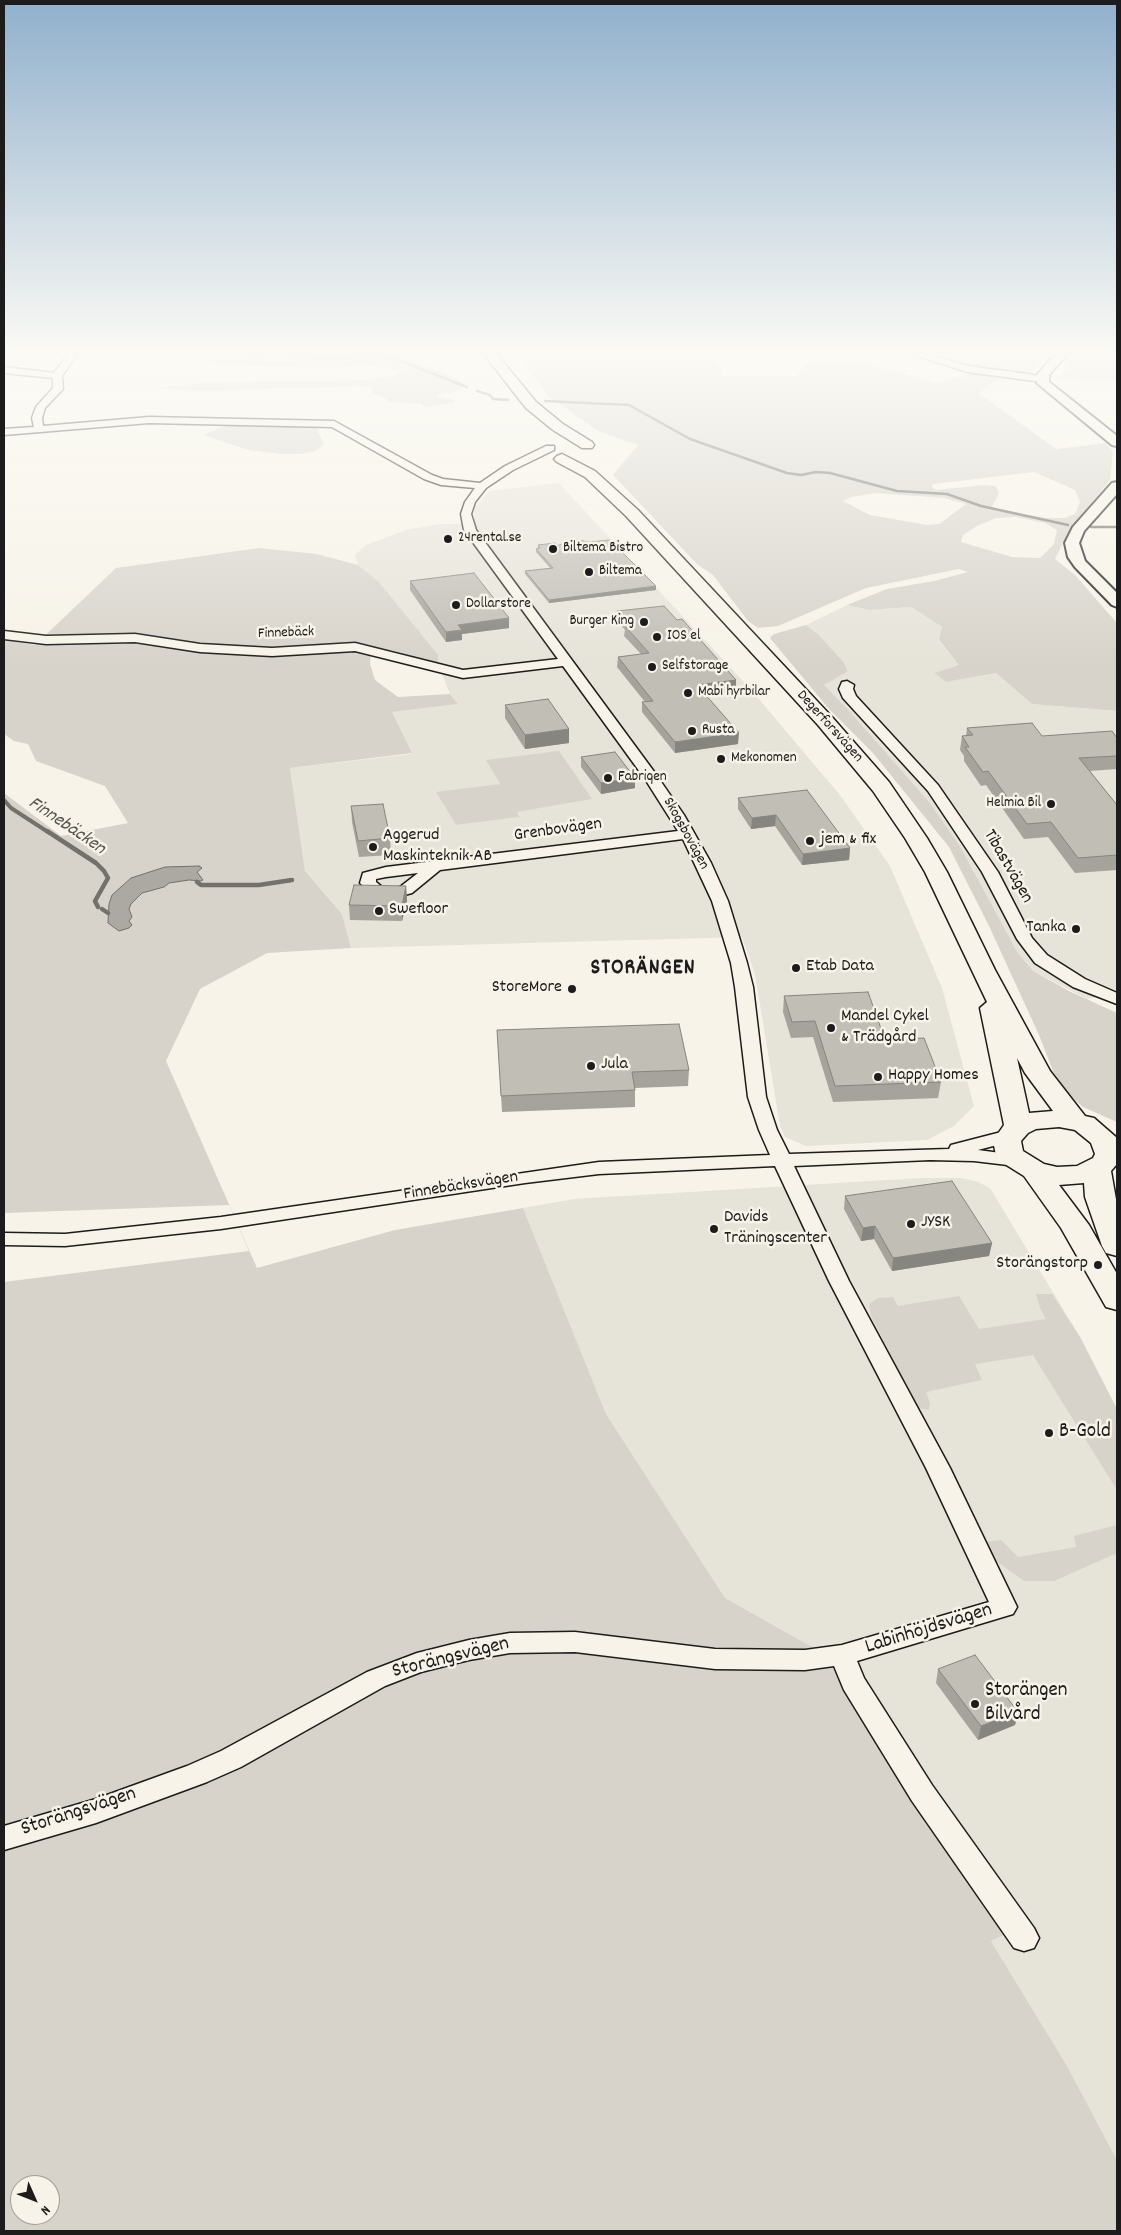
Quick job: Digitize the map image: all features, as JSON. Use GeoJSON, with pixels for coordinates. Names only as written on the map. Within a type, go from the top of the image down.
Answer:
{"type":"FeatureCollection","features":[{"type":"Feature","properties":{"kind":"main road","name":"Degerforsvägen"},"geometry":{"type":"LineString","coordinates":[[565,457],[590,474],[632,513],[825,721],[881,787],[926,855],[983,970],[1038,1073],[1102,1145]]}},
{"type":"Feature","properties":{"kind":"main road","name":"Degerforsvägen"},"geometry":{"type":"LineString","coordinates":[[587,457],[585,464],[587,467],[613,489],[632,513]]}},
{"type":"Feature","properties":{"kind":"main road","name":"Degerforsvägen"},"geometry":{"type":"LineString","coordinates":[[983,970],[999,1031],[1019,1148],[1074,1225],[1117,1300]]}},
{"type":"Feature","properties":{"kind":"main road"},"geometry":{"type":"LineString","coordinates":[[1039,1120],[1102,1145],[1070,1177],[1056,1176],[1019,1148],[1039,1120]]}},
{"type":"Feature","properties":{"kind":"main road"},"geometry":{"type":"LineString","coordinates":[[1102,1145],[1100,1197],[1117,1246]]}},
{"type":"Feature","properties":{"kind":"street"},"geometry":{"type":"LineString","coordinates":[[393,457],[428,477],[441,482],[482,486]]}},
{"type":"Feature","properties":{"kind":"street","name":"Skogsbovägen"},"geometry":{"type":"LineString","coordinates":[[538,457],[518,463],[482,486],[470,502],[466,514],[470,530],[650,776],[677,815],[687,834],[720,901],[739,963],[744,987],[758,1100],[768,1130],[783,1160]]}},
{"type":"Feature","properties":{"kind":"street"},"geometry":{"type":"LineString","coordinates":[[1117,486],[1078,530],[1072,543],[1075,557],[1080,564],[1117,602]]}},
{"type":"Feature","properties":{"kind":"street","name":"Finnebäck"},"geometry":{"type":"LineString","coordinates":[[4,635],[46,640],[135,638],[200,648],[272,652],[339,648],[370,649],[444,671],[463,674],[566,662]]}},
{"type":"Feature","properties":{"kind":"street","name":"Tibastvägen"},"geometry":{"type":"LineString","coordinates":[[847,684],[846,689],[850,698],[878,725],[932,788],[958,822],[990,872],[1026,940],[1041,959],[1079,983],[1117,999]]}},
{"type":"Feature","properties":{"kind":"street","name":"Grenbovägen"},"geometry":{"type":"LineString","coordinates":[[435,867],[687,834]]}},
{"type":"Feature","properties":{"kind":"street","name":"Finnebäcksvägen"},"geometry":{"type":"LineString","coordinates":[[4,1238],[65,1240],[221,1223],[574,1170],[783,1160],[974,1155],[1019,1148]]}},
{"type":"Feature","properties":{"kind":"street","name":"Labinhöjdsvägen"},"geometry":{"type":"LineString","coordinates":[[783,1160],[839,1281],[938,1468],[1004,1607],[842,1655],[853,1682],[922,1792],[1024,1938]]}},
{"type":"Feature","properties":{"kind":"street","name":"Storängsvägen"},"geometry":{"type":"LineString","coordinates":[[4,1838],[96,1811],[197,1774],[231,1759],[376,1679],[417,1663],[469,1650],[510,1643],[544,1641],[629,1647],[715,1659],[805,1660],[842,1655]]}},
{"type":"Feature","properties":{"kind":"shaded area"},"geometry":{"type":"Polygon","coordinates":[[[628,457],[1112,457],[1110,480],[1068,532],[1055,559],[1075,575],[1117,623],[1117,711],[1032,704],[996,673],[946,682],[934,673],[959,665],[939,640],[942,627],[911,607],[869,610],[847,605],[887,589],[934,581],[968,572],[959,569],[866,588],[778,626],[758,628],[748,621],[713,575],[697,564],[613,475],[628,457]],[[1034,472],[933,484],[932,487],[936,490],[984,485],[996,486],[999,493],[992,507],[1012,513],[1047,518],[1065,518],[1075,514],[1080,502],[1075,490],[1034,472]],[[875,493],[851,497],[843,501],[870,515],[927,525],[939,524],[966,504],[944,498],[875,493]],[[1016,517],[996,518],[977,526],[963,535],[961,542],[1012,557],[1040,558],[1054,544],[1057,530],[1045,523],[1016,517]]]}},
{"type":"Feature","properties":{"kind":"shaded area"},"geometry":{"type":"Polygon","coordinates":[[[559,483],[752,691],[840,795],[890,866],[942,988],[974,1106],[954,1126],[927,1140],[806,1146],[785,1137],[780,1126],[755,974],[742,937],[351,948],[342,914],[305,871],[290,768],[412,754],[392,712],[458,704],[450,694],[438,664],[378,581],[358,565],[355,555],[366,545],[409,529],[441,524],[475,523],[474,509],[489,491],[559,483]],[[487,760],[500,784],[437,793],[456,825],[519,817],[516,812],[591,799],[487,760]]]}},
{"type":"Feature","properties":{"kind":"shaded area"},"geometry":{"type":"Polygon","coordinates":[[[259,548],[317,554],[358,565],[378,581],[438,655],[438,664],[391,650],[371,649],[370,664],[375,680],[398,697],[450,694],[458,704],[392,712],[412,753],[290,768],[305,871],[342,914],[351,948],[267,953],[200,989],[166,1061],[257,1268],[395,1230],[523,1208],[606,1414],[725,1598],[823,1653],[1004,1935],[991,1941],[1067,2066],[1117,2160],[1117,2231],[4,2231],[4,1282],[249,1251],[229,1205],[4,1213],[4,793],[61,836],[128,823],[105,786],[36,761],[28,744],[14,741],[4,734],[4,640],[35,645],[116,568],[259,548]]]}},
{"type":"Feature","properties":{"kind":"shaded area"},"geometry":{"type":"Polygon","coordinates":[[[847,605],[869,610],[911,607],[942,627],[939,641],[959,665],[934,673],[946,682],[996,673],[1032,704],[1117,711],[1117,993],[1087,999],[1033,971],[1016,952],[961,848],[823,685],[848,670],[818,634],[806,625],[847,605]]]}},
{"type":"Feature","properties":{"kind":"shaded area"},"geometry":{"type":"Polygon","coordinates":[[[806,625],[818,634],[844,663],[848,671],[824,685],[929,802],[961,848],[1017,952],[1033,971],[1069,991],[1117,1013],[1117,1122],[1083,1107],[1066,1092],[1053,1071],[1039,1035],[989,926],[949,847],[873,753],[829,709],[770,638],[774,634],[806,625]]]}},
{"type":"Feature","properties":{"kind":"shaded area"},"geometry":{"type":"Polygon","coordinates":[[[559,751],[592,799],[517,812],[519,817],[456,825],[436,792],[500,784],[486,760],[559,751]]]}},
{"type":"Feature","properties":{"kind":"shaded area"},"geometry":{"type":"Polygon","coordinates":[[[199,866],[202,868],[197,872],[203,880],[201,881],[189,880],[169,883],[164,887],[142,893],[131,904],[129,909],[132,917],[129,921],[132,925],[129,928],[119,931],[108,923],[109,904],[112,895],[131,878],[165,867],[199,866]]]}},
{"type":"Feature","properties":{"kind":"shaded area"},"geometry":{"type":"Polygon","coordinates":[[[921,1178],[962,1178],[978,1182],[990,1188],[1080,1337],[1117,1409],[1117,2160],[1067,2066],[991,1941],[1004,1935],[823,1653],[725,1598],[606,1414],[523,1208],[574,1199],[921,1178]]]}},
{"type":"Feature","properties":{"kind":"shaded area"},"geometry":{"type":"Polygon","coordinates":[[[1036,1294],[1052,1294],[1080,1337],[1117,1409],[1117,1490],[1033,1355],[975,1364],[982,1380],[926,1392],[930,1403],[929,1410],[918,1408],[871,1316],[869,1304],[878,1298],[893,1297],[898,1306],[959,1296],[979,1329],[1046,1319],[1036,1294]]]}},
{"type":"Feature","properties":{"kind":"shaded area"},"geometry":{"type":"Polygon","coordinates":[[[1117,1525],[1117,1553],[1054,1581],[1024,1581],[992,1558],[985,1542],[1001,1540],[1018,1557],[1076,1547],[1074,1536],[1117,1525]]]}},
{"type":"Feature","properties":{"kind":"building","name":"Biltema"},"geometry":{"type":"Polygon","coordinates":[[[573,539],[589,542],[610,540],[656,586],[549,600],[525,571],[553,568],[536,549],[540,548],[538,545],[555,543],[557,546],[573,539]]]}},
{"type":"Feature","properties":{"kind":"building","name":"Dollarstore"},"geometry":{"type":"Polygon","coordinates":[[[474,573],[509,618],[458,625],[462,630],[446,632],[410,581],[474,573]]]}},
{"type":"Feature","properties":{"kind":"building"},"geometry":{"type":"Polygon","coordinates":[[[664,606],[677,620],[682,619],[736,680],[697,685],[739,733],[675,742],[642,702],[653,701],[618,657],[649,653],[625,626],[630,626],[617,611],[664,606]]]}},
{"type":"Feature","properties":{"kind":"building"},"geometry":{"type":"Polygon","coordinates":[[[548,699],[569,729],[525,735],[505,705],[548,699]]]}},
{"type":"Feature","properties":{"kind":"building","name":"Helmia Bil"},"geometry":{"type":"Polygon","coordinates":[[[1032,723],[1042,736],[1112,731],[1117,738],[1117,756],[1079,758],[1117,805],[1117,855],[1078,858],[1051,822],[1027,824],[988,771],[983,772],[965,747],[969,747],[962,736],[973,735],[967,728],[1032,723]]]}},
{"type":"Feature","properties":{"kind":"building"},"geometry":{"type":"Polygon","coordinates":[[[615,752],[635,778],[601,783],[581,757],[615,752]]]}},
{"type":"Feature","properties":{"kind":"building","name":"jem & fix"},"geometry":{"type":"Polygon","coordinates":[[[807,790],[850,848],[803,854],[776,815],[752,818],[738,798],[807,790]]]}},
{"type":"Feature","properties":{"kind":"building"},"geometry":{"type":"Polygon","coordinates":[[[383,804],[390,838],[358,841],[351,806],[383,804]]]}},
{"type":"Feature","properties":{"kind":"building"},"geometry":{"type":"Polygon","coordinates":[[[354,885],[406,886],[402,906],[349,905],[354,885]]]}},
{"type":"Feature","properties":{"kind":"building"},"geometry":{"type":"Polygon","coordinates":[[[868,992],[885,1040],[924,1038],[941,1082],[835,1086],[815,1021],[792,1022],[784,996],[868,992]]]}},
{"type":"Feature","properties":{"kind":"building","name":"Jula"},"geometry":{"type":"Polygon","coordinates":[[[679,1024],[689,1070],[632,1072],[635,1090],[501,1096],[497,1030],[679,1024]]]}},
{"type":"Feature","properties":{"kind":"building","name":"JYSK"},"geometry":{"type":"Polygon","coordinates":[[[952,1181],[992,1243],[893,1258],[875,1226],[863,1228],[845,1196],[952,1181]]]}},
{"type":"Feature","properties":{"kind":"building","name":"Storängen Bilvård"},"geometry":{"type":"Polygon","coordinates":[[[975,1655],[1018,1712],[981,1726],[938,1669],[975,1655]]]}},
{"type":"Feature","properties":{"kind":"waterway"},"geometry":{"type":"LineString","coordinates":[[742,457],[787,473],[801,475],[816,472],[830,473],[897,491],[947,494],[981,506],[1068,525]]}},
{"type":"Feature","properties":{"kind":"waterway"},"geometry":{"type":"LineString","coordinates":[[1091,527],[1117,527]]}},
{"type":"Feature","properties":{"kind":"waterway","name":"Finnebäcken"},"geometry":{"type":"LineString","coordinates":[[4,800],[11,808],[48,832]]}},
{"type":"Feature","properties":{"kind":"waterway","name":"Finnebäcken"},"geometry":{"type":"LineString","coordinates":[[47,831],[96,863],[104,871],[108,878],[95,901],[98,907]]}},
{"type":"Feature","properties":{"kind":"waterway"},"geometry":{"type":"LineString","coordinates":[[197,882],[201,885],[259,885],[292,880]]}},
{"type":"Feature","properties":{"kind":"waterway","name":"Finnebäcken"},"geometry":{"type":"LineString","coordinates":[[102,909],[108,913]]}},
{"type":"Feature","properties":{"kind":"place","name":"24rental.se"},"geometry":{"type":"Point","coordinates":[448,539]}},
{"type":"Feature","properties":{"kind":"place","name":"Biltema Bistro"},"geometry":{"type":"Point","coordinates":[553,549]}},
{"type":"Feature","properties":{"kind":"place","name":"Biltema"},"geometry":{"type":"Point","coordinates":[589,572]}},
{"type":"Feature","properties":{"kind":"place","name":"Dollarstore"},"geometry":{"type":"Point","coordinates":[456,605]}},
{"type":"Feature","properties":{"kind":"place","name":"Burger King"},"geometry":{"type":"Point","coordinates":[644,622]}},
{"type":"Feature","properties":{"kind":"place","name":"IOS el"},"geometry":{"type":"Point","coordinates":[657,637]}},
{"type":"Feature","properties":{"kind":"place","name":"Selfstorage"},"geometry":{"type":"Point","coordinates":[652,667]}},
{"type":"Feature","properties":{"kind":"place","name":"Mabi hyrbilar"},"geometry":{"type":"Point","coordinates":[688,693]}},
{"type":"Feature","properties":{"kind":"place","name":"Rusta"},"geometry":{"type":"Point","coordinates":[692,731]}},
{"type":"Feature","properties":{"kind":"place","name":"Mekonomen"},"geometry":{"type":"Point","coordinates":[721,759]}},
{"type":"Feature","properties":{"kind":"place","name":"Fabriqen"},"geometry":{"type":"Point","coordinates":[608,778]}},
{"type":"Feature","properties":{"kind":"place","name":"Helmia Bil"},"geometry":{"type":"Point","coordinates":[1051,804]}},
{"type":"Feature","properties":{"kind":"place","name":"jem & fix"},"geometry":{"type":"Point","coordinates":[810,841]}},
{"type":"Feature","properties":{"kind":"place","name":"Aggerud Maskinteknik AB"},"geometry":{"type":"Point","coordinates":[373,847]}},
{"type":"Feature","properties":{"kind":"place","name":"Swefloor"},"geometry":{"type":"Point","coordinates":[379,911]}},
{"type":"Feature","properties":{"kind":"place","name":"Tanka"},"geometry":{"type":"Point","coordinates":[1076,929]}},
{"type":"Feature","properties":{"kind":"place","name":"Etab Data"},"geometry":{"type":"Point","coordinates":[796,968]}},
{"type":"Feature","properties":{"kind":"place","name":"StoreMore"},"geometry":{"type":"Point","coordinates":[572,989]}},
{"type":"Feature","properties":{"kind":"place","name":"Mandel Cykel & Trädgård"},"geometry":{"type":"Point","coordinates":[831,1028]}},
{"type":"Feature","properties":{"kind":"place","name":"Jula"},"geometry":{"type":"Point","coordinates":[591,1066]}},
{"type":"Feature","properties":{"kind":"place","name":"Happy Homes"},"geometry":{"type":"Point","coordinates":[878,1077]}},
{"type":"Feature","properties":{"kind":"place","name":"JYSK"},"geometry":{"type":"Point","coordinates":[911,1224]}},
{"type":"Feature","properties":{"kind":"place","name":"Davids Träningscenter"},"geometry":{"type":"Point","coordinates":[714,1229]}},
{"type":"Feature","properties":{"kind":"place","name":"Storängstorp"},"geometry":{"type":"Point","coordinates":[1098,1265]}},
{"type":"Feature","properties":{"kind":"place","name":"B-Gold"},"geometry":{"type":"Point","coordinates":[1049,1433]}},
{"type":"Feature","properties":{"kind":"place","name":"Storängen Bilvård"},"geometry":{"type":"Point","coordinates":[975,1704]}},
{"type":"Feature","properties":{"kind":"district","name":"STORÄNGEN"},"geometry":{"type":"Point","coordinates":[643,970]}}]}
